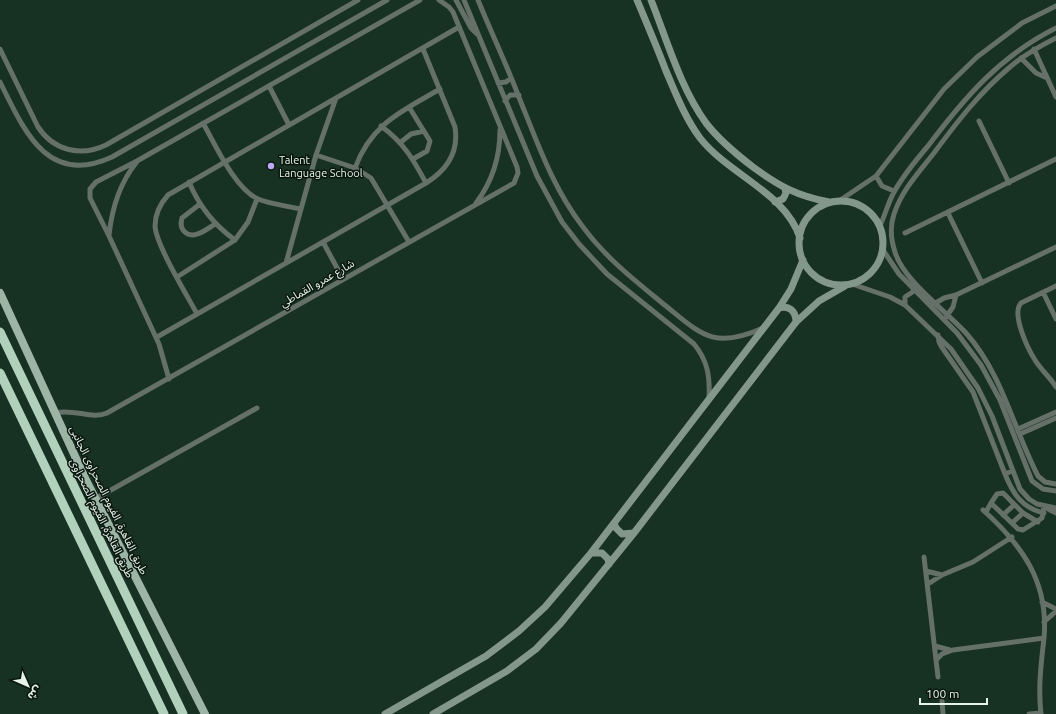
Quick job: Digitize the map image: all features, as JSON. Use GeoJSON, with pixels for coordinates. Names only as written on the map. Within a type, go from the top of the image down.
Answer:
{"type":"FeatureCollection","features":[{"type":"Feature","properties":{"kind":"highway","name":"طريق القاهرة, الفيوم الصحراوى"},"geometry":{"type":"LineString","coordinates":[[0,332],[183,714]]}},
{"type":"Feature","properties":{"kind":"highway"},"geometry":{"type":"LineString","coordinates":[[0,373],[164,714]]}},
{"type":"Feature","properties":{"kind":"main road","name":"طريق القاهرة, الفيوم الصحراوى الجانبى"},"geometry":{"type":"LineString","coordinates":[[0,293],[95,499],[205,714]]}},
{"type":"Feature","properties":{"kind":"street"},"geometry":{"type":"LineString","coordinates":[[0,49],[41,132],[60,147],[85,152],[106,145],[358,0]]}},
{"type":"Feature","properties":{"kind":"street"},"geometry":{"type":"LineString","coordinates":[[0,82],[25,131],[40,149],[53,158],[70,164],[96,163],[112,157],[387,0]]}},
{"type":"Feature","properties":{"kind":"street"},"geometry":{"type":"LineString","coordinates":[[169,379],[157,337],[90,198],[90,189],[96,182],[137,161],[420,0]]}},
{"type":"Feature","properties":{"kind":"street","name":"شارع عمرو القماطي"},"geometry":{"type":"LineString","coordinates":[[55,413],[73,411],[95,416],[101,415],[169,379],[509,186],[517,178],[518,168],[459,27],[449,7],[439,0]]}},
{"type":"Feature","properties":{"kind":"street"},"geometry":{"type":"LineString","coordinates":[[456,0],[471,28],[479,36]]}},
{"type":"Feature","properties":{"kind":"street"},"geometry":{"type":"LineString","coordinates":[[464,0],[540,181],[553,207],[570,233],[588,254],[617,283],[694,344],[705,360],[709,378],[709,398]]}},
{"type":"Feature","properties":{"kind":"street"},"geometry":{"type":"LineString","coordinates":[[478,0],[547,168],[567,205],[601,250],[622,270],[694,329],[710,336],[728,339],[746,336],[764,328]]}},
{"type":"Feature","properties":{"kind":"street"},"geometry":{"type":"LineString","coordinates":[[638,0],[678,99],[694,129],[724,163],[776,202],[793,222],[800,238]]}},
{"type":"Feature","properties":{"kind":"street"},"geometry":{"type":"LineString","coordinates":[[433,714],[497,678],[536,649],[561,623],[634,533],[796,322],[819,301],[866,277],[877,265],[883,250],[883,238],[880,226],[873,215],[864,207],[852,202],[829,202],[805,197],[785,189],[726,145],[706,122],[685,84],[651,0]]}},
{"type":"Feature","properties":{"kind":"street"},"geometry":{"type":"LineString","coordinates":[[839,201],[857,191],[876,176],[944,89],[977,57],[1022,23],[1056,6]]}},
{"type":"Feature","properties":{"kind":"street"},"geometry":{"type":"LineString","coordinates":[[197,314],[158,238],[155,221],[163,201],[168,195],[459,27]]}},
{"type":"Feature","properties":{"kind":"street"},"geometry":{"type":"LineString","coordinates":[[880,226],[894,191],[959,104],[981,81],[1030,42],[1056,28]]}},
{"type":"Feature","properties":{"kind":"street"},"geometry":{"type":"LineString","coordinates":[[1056,38],[1034,49],[1011,66],[979,96],[910,182],[894,215],[892,241],[898,263],[915,284],[936,302],[966,334],[990,366],[1000,383],[1038,476],[1045,482],[1056,484]]}},
{"type":"Feature","properties":{"kind":"street"},"geometry":{"type":"LineString","coordinates":[[157,337],[426,183],[443,170],[449,162],[456,145],[455,127],[423,48]]}},
{"type":"Feature","properties":{"kind":"street"},"geometry":{"type":"LineString","coordinates":[[1034,49],[1056,96]]}},
{"type":"Feature","properties":{"kind":"street"},"geometry":{"type":"LineString","coordinates":[[1022,58],[1036,72],[1048,79]]}},
{"type":"Feature","properties":{"kind":"street"},"geometry":{"type":"LineString","coordinates":[[498,83],[506,82],[511,78]]}},
{"type":"Feature","properties":{"kind":"street"},"geometry":{"type":"LineString","coordinates":[[269,86],[290,125]]}},
{"type":"Feature","properties":{"kind":"street"},"geometry":{"type":"LineString","coordinates":[[355,168],[365,145],[381,126],[409,107],[440,89]]}},
{"type":"Feature","properties":{"kind":"street"},"geometry":{"type":"LineString","coordinates":[[506,101],[510,96],[518,95]]}},
{"type":"Feature","properties":{"kind":"street"},"geometry":{"type":"LineString","coordinates":[[286,263],[316,155],[336,98]]}},
{"type":"Feature","properties":{"kind":"street"},"geometry":{"type":"LineString","coordinates":[[409,107],[430,141],[429,148],[413,160]]}},
{"type":"Feature","properties":{"kind":"street"},"geometry":{"type":"LineString","coordinates":[[979,121],[1009,184]]}},
{"type":"Feature","properties":{"kind":"street"},"geometry":{"type":"LineString","coordinates":[[203,123],[239,182],[257,199],[300,209]]}},
{"type":"Feature","properties":{"kind":"street"},"geometry":{"type":"LineString","coordinates":[[381,126],[401,142],[426,183]]}},
{"type":"Feature","properties":{"kind":"street","name":"شارع عمرو القماطي"},"geometry":{"type":"LineString","coordinates":[[475,205],[487,187],[495,167],[499,147],[500,127]]}},
{"type":"Feature","properties":{"kind":"street"},"geometry":{"type":"LineString","coordinates":[[401,142],[411,134],[424,131]]}},
{"type":"Feature","properties":{"kind":"street"},"geometry":{"type":"LineString","coordinates":[[316,155],[364,172],[374,182],[409,242]]}},
{"type":"Feature","properties":{"kind":"street"},"geometry":{"type":"LineString","coordinates":[[905,233],[948,214],[1056,159]]}},
{"type":"Feature","properties":{"kind":"street"},"geometry":{"type":"LineString","coordinates":[[109,236],[116,198],[125,179],[137,161]]}},
{"type":"Feature","properties":{"kind":"street"},"geometry":{"type":"LineString","coordinates":[[876,176],[882,186],[894,191]]}},
{"type":"Feature","properties":{"kind":"street"},"geometry":{"type":"LineString","coordinates":[[189,182],[200,204],[215,224],[236,240]]}},
{"type":"Feature","properties":{"kind":"street"},"geometry":{"type":"LineString","coordinates":[[776,202],[785,197],[785,189]]}},
{"type":"Feature","properties":{"kind":"street"},"geometry":{"type":"LineString","coordinates":[[177,277],[236,240],[248,222],[257,199]]}},
{"type":"Feature","properties":{"kind":"street"},"geometry":{"type":"LineString","coordinates":[[829,202],[815,210],[804,223],[800,238],[800,250],[803,260],[810,271],[819,279],[831,284],[848,285],[890,297],[905,305],[938,335],[951,348],[978,388],[992,416],[1020,489],[1028,498],[1056,513]]}},
{"type":"Feature","properties":{"kind":"street"},"geometry":{"type":"LineString","coordinates":[[200,204],[182,218],[181,224],[183,231],[189,235],[195,235],[215,224]]}},
{"type":"Feature","properties":{"kind":"street"},"geometry":{"type":"LineString","coordinates":[[948,214],[982,283]]}},
{"type":"Feature","properties":{"kind":"street"},"geometry":{"type":"LineString","coordinates":[[323,242],[343,279]]}},
{"type":"Feature","properties":{"kind":"street"},"geometry":{"type":"LineString","coordinates":[[931,307],[936,302],[944,298],[956,295],[1056,247]]}},
{"type":"Feature","properties":{"kind":"street"},"geometry":{"type":"LineString","coordinates":[[883,250],[899,274],[944,320],[969,349],[991,382],[1008,418],[1032,481],[1043,489],[1056,491]]}},
{"type":"Feature","properties":{"kind":"street"},"geometry":{"type":"LineString","coordinates":[[385,714],[469,667],[503,644],[545,607],[591,553],[779,308],[791,289],[803,260]]}},
{"type":"Feature","properties":{"kind":"street"},"geometry":{"type":"LineString","coordinates":[[1056,286],[1021,303],[1017,313],[1022,333],[1034,359],[1056,387]]}},
{"type":"Feature","properties":{"kind":"street"},"geometry":{"type":"LineString","coordinates":[[905,305],[905,298],[914,291]]}},
{"type":"Feature","properties":{"kind":"street"},"geometry":{"type":"LineString","coordinates":[[1043,292],[1056,319]]}},
{"type":"Feature","properties":{"kind":"street"},"geometry":{"type":"LineString","coordinates":[[944,320],[953,307],[956,295]]}},
{"type":"Feature","properties":{"kind":"street"},"geometry":{"type":"LineString","coordinates":[[779,308],[784,307],[792,310],[796,316],[796,322]]}},
{"type":"Feature","properties":{"kind":"street"},"geometry":{"type":"LineString","coordinates":[[687,338],[693,334],[694,329]]}},
{"type":"Feature","properties":{"kind":"street"},"geometry":{"type":"LineString","coordinates":[[938,335],[941,346],[973,392],[1011,489],[1022,503],[1044,513]]}},
{"type":"Feature","properties":{"kind":"street"},"geometry":{"type":"LineString","coordinates":[[95,499],[257,408]]}},
{"type":"Feature","properties":{"kind":"street"},"geometry":{"type":"LineString","coordinates":[[1019,431],[1056,412]]}},
{"type":"Feature","properties":{"kind":"street"},"geometry":{"type":"LineString","coordinates":[[1019,431],[1056,418]]}},
{"type":"Feature","properties":{"kind":"street"},"geometry":{"type":"LineString","coordinates":[[1005,474],[1012,471]]}},
{"type":"Feature","properties":{"kind":"street"},"geometry":{"type":"LineString","coordinates":[[1029,714],[1041,713],[1040,675],[1044,638],[1042,602],[1037,581],[1028,561],[1012,537],[984,511],[1000,492],[1003,492],[1023,513],[1038,522]]}},
{"type":"Feature","properties":{"kind":"street"},"geometry":{"type":"LineString","coordinates":[[991,503],[1018,529],[1023,530],[1038,522],[1044,513],[1045,506]]}},
{"type":"Feature","properties":{"kind":"street"},"geometry":{"type":"LineString","coordinates":[[1003,515],[1014,505]]}},
{"type":"Feature","properties":{"kind":"street"},"geometry":{"type":"LineString","coordinates":[[1045,506],[1056,508]]}},
{"type":"Feature","properties":{"kind":"street"},"geometry":{"type":"LineString","coordinates":[[1012,523],[1023,513]]}},
{"type":"Feature","properties":{"kind":"street"},"geometry":{"type":"LineString","coordinates":[[614,523],[622,534],[634,533]]}},
{"type":"Feature","properties":{"kind":"street"},"geometry":{"type":"LineString","coordinates":[[928,584],[942,574],[973,562],[1012,537]]}},
{"type":"Feature","properties":{"kind":"street"},"geometry":{"type":"LineString","coordinates":[[591,553],[596,551],[604,554],[609,564]]}},
{"type":"Feature","properties":{"kind":"street"},"geometry":{"type":"LineString","coordinates":[[924,557],[936,646],[938,677]]}},
{"type":"Feature","properties":{"kind":"street"},"geometry":{"type":"LineString","coordinates":[[926,571],[942,574]]}},
{"type":"Feature","properties":{"kind":"street"},"geometry":{"type":"LineString","coordinates":[[1042,602],[1056,610],[1044,622]]}},
{"type":"Feature","properties":{"kind":"street"},"geometry":{"type":"LineString","coordinates":[[937,659],[946,652],[953,650],[1044,638]]}},
{"type":"Feature","properties":{"kind":"street"},"geometry":{"type":"LineString","coordinates":[[936,646],[953,650]]}},
{"type":"Feature","properties":{"kind":"street"},"geometry":{"type":"LineString","coordinates":[[942,701],[943,714]]}},
{"type":"Feature","properties":{"kind":"place","name":"Talent Language School"},"geometry":{"type":"Point","coordinates":[271,166]}}]}
